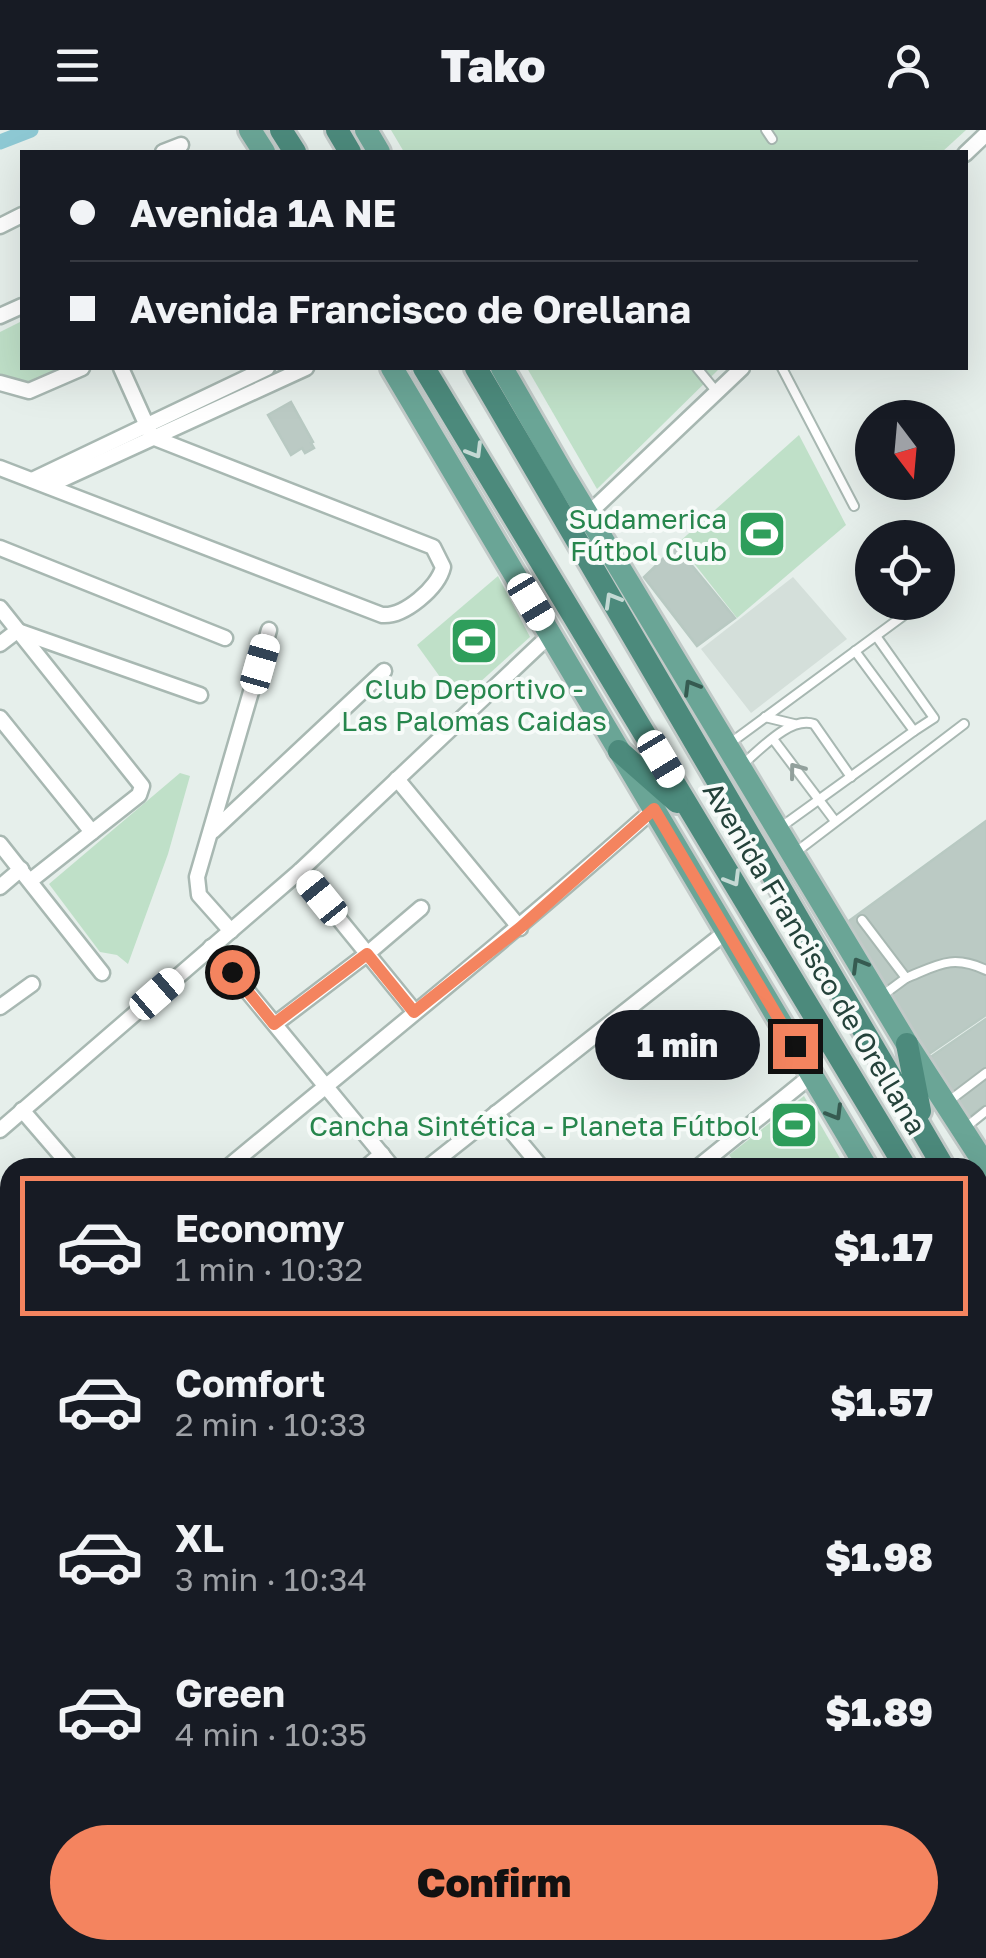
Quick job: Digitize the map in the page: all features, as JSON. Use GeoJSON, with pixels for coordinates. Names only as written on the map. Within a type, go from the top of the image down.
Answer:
{"type":"FeatureCollection","features":[{"type":"Feature","properties":{"kind":"highway","name":"Avenida Francisco de Orellana"},"geometry":{"type":"LineString","coordinates":[[425,370],[900,1158]]}},
{"type":"Feature","properties":{"kind":"highway","name":"Avenida Francisco de Orellana"},"geometry":{"type":"LineString","coordinates":[[477,370],[938,1158]]}},
{"type":"Feature","properties":{"kind":"highway"},"geometry":{"type":"LineString","coordinates":[[620,751],[700,824]]}},
{"type":"Feature","properties":{"kind":"highway"},"geometry":{"type":"LineString","coordinates":[[907,1044],[916,1100],[928,1139]]}},
{"type":"Feature","properties":{"kind":"main road"},"geometry":{"type":"LineString","coordinates":[[393,370],[861,1158]]}},
{"type":"Feature","properties":{"kind":"main road","name":"Avenida Francisco de Orellana"},"geometry":{"type":"LineString","coordinates":[[503,370],[907,1044],[981,1158]]}},
{"type":"Feature","properties":{"kind":"street"},"geometry":{"type":"LineString","coordinates":[[168,150],[181,144]]}},
{"type":"Feature","properties":{"kind":"street"},"geometry":{"type":"LineString","coordinates":[[0,383],[29,391],[77,370]]}},
{"type":"Feature","properties":{"kind":"street"},"geometry":{"type":"LineString","coordinates":[[0,468],[382,615],[398,614],[442,573],[441,558],[432,548],[149,430],[122,370]]}},
{"type":"Feature","properties":{"kind":"street"},"geometry":{"type":"LineString","coordinates":[[48,486],[262,370]]}},
{"type":"Feature","properties":{"kind":"street"},"geometry":{"type":"LineString","coordinates":[[32,480],[301,370]]}},
{"type":"Feature","properties":{"kind":"street"},"geometry":{"type":"LineString","coordinates":[[587,515],[740,370]]}},
{"type":"Feature","properties":{"kind":"street"},"geometry":{"type":"LineString","coordinates":[[0,548],[224,638]]}},
{"type":"Feature","properties":{"kind":"street"},"geometry":{"type":"LineString","coordinates":[[0,608],[142,786],[139,795],[92,832],[26,875],[0,887]]}},
{"type":"Feature","properties":{"kind":"street"},"geometry":{"type":"LineString","coordinates":[[231,931],[197,890],[196,877],[270,630]]}},
{"type":"Feature","properties":{"kind":"street"},"geometry":{"type":"LineString","coordinates":[[0,644],[17,631]]}},
{"type":"Feature","properties":{"kind":"street"},"geometry":{"type":"LineString","coordinates":[[17,631],[200,695]]}},
{"type":"Feature","properties":{"kind":"street"},"geometry":{"type":"LineString","coordinates":[[0,1130],[300,871],[550,635]]}},
{"type":"Feature","properties":{"kind":"street"},"geometry":{"type":"LineString","coordinates":[[210,833],[384,671]]}},
{"type":"Feature","properties":{"kind":"street"},"geometry":{"type":"LineString","coordinates":[[0,718],[92,832]]}},
{"type":"Feature","properties":{"kind":"street"},"geometry":{"type":"LineString","coordinates":[[396,779],[520,928]]}},
{"type":"Feature","properties":{"kind":"street"},"geometry":{"type":"LineString","coordinates":[[238,1158],[520,928],[654,809]]}},
{"type":"Feature","properties":{"kind":"street"},"geometry":{"type":"LineString","coordinates":[[0,844],[102,974]]}},
{"type":"Feature","properties":{"kind":"street"},"geometry":{"type":"LineString","coordinates":[[300,871],[414,1012]]}},
{"type":"Feature","properties":{"kind":"street"},"geometry":{"type":"LineString","coordinates":[[274,1024],[367,954],[420,908]]}},
{"type":"Feature","properties":{"kind":"street"},"geometry":{"type":"LineString","coordinates":[[440,1158],[727,931]]}},
{"type":"Feature","properties":{"kind":"street"},"geometry":{"type":"LineString","coordinates":[[211,947],[328,1084],[385,1158]]}},
{"type":"Feature","properties":{"kind":"street"},"geometry":{"type":"LineString","coordinates":[[0,1008],[32,984]]}},
{"type":"Feature","properties":{"kind":"street"},"geometry":{"type":"LineString","coordinates":[[709,1158],[812,1074]]}},
{"type":"Feature","properties":{"kind":"street"},"geometry":{"type":"LineString","coordinates":[[22,1110],[63,1158]]}},
{"type":"Feature","properties":{"kind":"street"},"geometry":{"type":"LineString","coordinates":[[496,1113],[534,1158]]}},
{"type":"Feature","properties":{"kind":"street"},"geometry":{"type":"LineString","coordinates":[[377,1158],[382,1154]]}},
{"type":"Feature","properties":{"kind":"lane"},"geometry":{"type":"LineString","coordinates":[[766,130],[772,140]]}},
{"type":"Feature","properties":{"kind":"lane"},"geometry":{"type":"LineString","coordinates":[[699,370],[717,391]]}},
{"type":"Feature","properties":{"kind":"lane"},"geometry":{"type":"LineString","coordinates":[[783,370],[854,506]]}},
{"type":"Feature","properties":{"kind":"lane"},"geometry":{"type":"LineString","coordinates":[[727,746],[898,620]]}},
{"type":"Feature","properties":{"kind":"lane"},"geometry":{"type":"LineString","coordinates":[[778,830],[934,718],[876,636]]}},
{"type":"Feature","properties":{"kind":"lane"},"geometry":{"type":"LineString","coordinates":[[855,651],[914,731]]}},
{"type":"Feature","properties":{"kind":"lane"},"geometry":{"type":"LineString","coordinates":[[764,717],[794,724]]}},
{"type":"Feature","properties":{"kind":"lane"},"geometry":{"type":"LineString","coordinates":[[740,766],[803,721],[814,724],[851,778]]}},
{"type":"Feature","properties":{"kind":"lane"},"geometry":{"type":"LineString","coordinates":[[792,854],[964,724]]}},
{"type":"Feature","properties":{"kind":"lane"},"geometry":{"type":"LineString","coordinates":[[773,739],[836,821]]}},
{"type":"Feature","properties":{"kind":"lane"},"geometry":{"type":"LineString","coordinates":[[862,920],[906,978]]}},
{"type":"Feature","properties":{"kind":"lane"},"geometry":{"type":"LineString","coordinates":[[880,998],[906,978],[956,960],[966,960],[986,970]]}},
{"type":"Feature","properties":{"kind":"lane"},"geometry":{"type":"LineString","coordinates":[[946,1104],[986,1073]]}},
{"type":"Feature","properties":{"kind":"lane"},"geometry":{"type":"LineString","coordinates":[[962,1129],[986,1111]]}},
{"type":"Feature","properties":{"kind":"shaded area"},"geometry":{"type":"Polygon","coordinates":[[[793,577],[847,639],[751,713],[701,649],[793,577]]]}},
{"type":"Feature","properties":{"kind":"green space"},"geometry":{"type":"Polygon","coordinates":[[[391,130],[966,130],[944,150],[403,150],[391,130]]]}},
{"type":"Feature","properties":{"kind":"green space"},"geometry":{"type":"Polygon","coordinates":[[[20,322],[20,370],[70,370],[35,388],[0,376],[0,332],[20,322]]]}},
{"type":"Feature","properties":{"kind":"green space"},"geometry":{"type":"Polygon","coordinates":[[[528,370],[718,370],[597,489],[528,370]]]}},
{"type":"Feature","properties":{"kind":"green space","name":"Sudamerica Fútbol Club"},"geometry":{"type":"Polygon","coordinates":[[[799,435],[846,525],[737,618],[678,543],[799,435]]]}},
{"type":"Feature","properties":{"kind":"green space","name":"Club Deportivo - Las Palomas Caidas"},"geometry":{"type":"Polygon","coordinates":[[[498,576],[530,637],[458,702],[417,645],[498,576]]]}},
{"type":"Feature","properties":{"kind":"green space"},"geometry":{"type":"Polygon","coordinates":[[[180,773],[190,776],[168,854],[128,964],[117,955],[100,952],[49,884],[180,773]]]}},
{"type":"Feature","properties":{"kind":"green space","name":"Cancha Sintética - Planeta Fútbol"},"geometry":{"type":"Polygon","coordinates":[[[804,1096],[840,1158],[732,1158],[729,1155],[804,1096]]]}},
{"type":"Feature","properties":{"kind":"building"},"geometry":{"type":"Polygon","coordinates":[[[291,402],[314,448],[305,453],[302,448],[291,455],[268,415],[291,402]]]}},
{"type":"Feature","properties":{"kind":"building"},"geometry":{"type":"Polygon","coordinates":[[[676,546],[735,618],[697,646],[644,577],[676,546]]]}},
{"type":"Feature","properties":{"kind":"building"},"geometry":{"type":"Polygon","coordinates":[[[986,821],[986,1015],[926,1056],[846,923],[986,821]]]}},
{"type":"Feature","properties":{"kind":"building"},"geometry":{"type":"Polygon","coordinates":[[[986,1019],[986,1104],[966,1119],[929,1058],[986,1019]]]}},
{"type":"Feature","properties":{"kind":"waterway"},"geometry":{"type":"LineString","coordinates":[[0,142],[31,130]]}},
{"type":"Feature","properties":{"kind":"place","name":"Sudamerica Fútbol Club"},"geometry":{"type":"Point","coordinates":[762,534]}},
{"type":"Feature","properties":{"kind":"place","name":"Club Deportivo - Las Palomas Caidas"},"geometry":{"type":"Point","coordinates":[474,641]}},
{"type":"Feature","properties":{"kind":"place","name":"Cancha Sintética - Planeta Fútbol"},"geometry":{"type":"Point","coordinates":[794,1125]}},
{"type":"Feature","properties":{"kind":"route"},"geometry":{"type":"LineString","coordinates":[[232,972],[274,1024],[367,954],[414,1012],[520,928],[654,809],[795,1046]]}}]}
